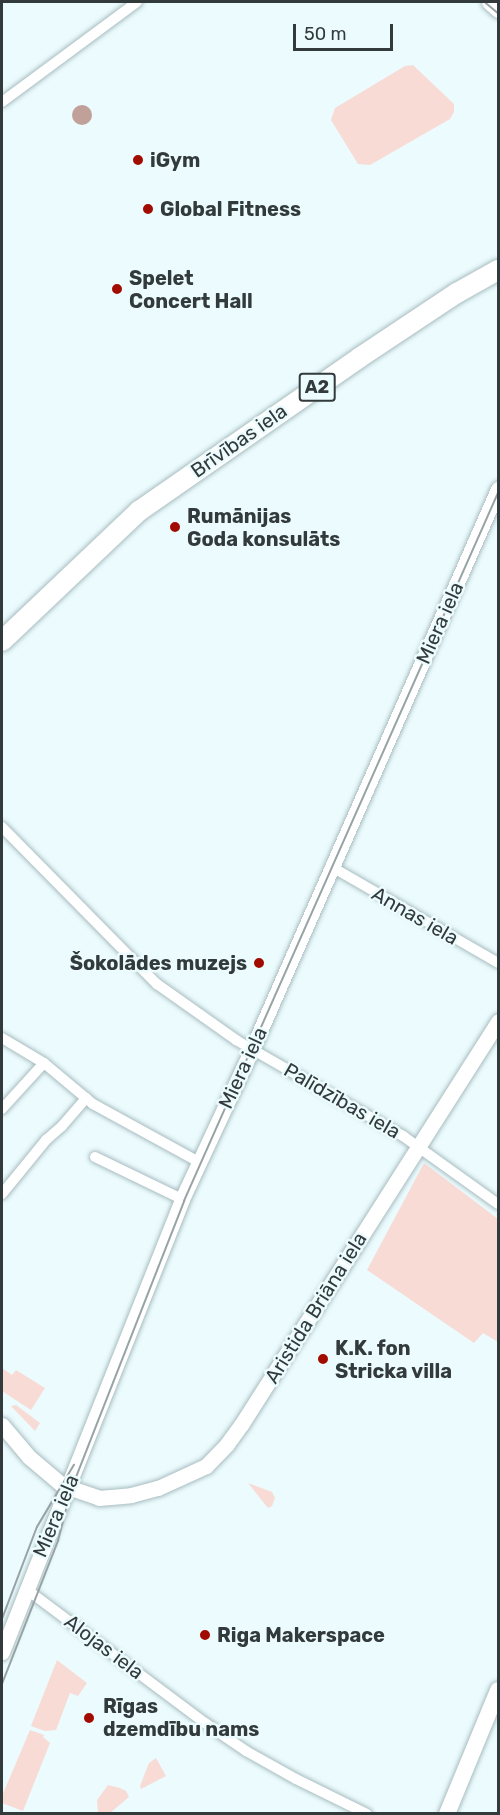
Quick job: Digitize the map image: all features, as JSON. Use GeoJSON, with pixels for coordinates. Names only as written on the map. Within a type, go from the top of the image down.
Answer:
{"type":"FeatureCollection","features":[{"type":"Feature","properties":{"kind":"highway","name":"Brīvības iela"},"geometry":{"type":"LineString","coordinates":[[2,641],[139,511],[359,358],[457,293],[498,270]]}},
{"type":"Feature","properties":{"kind":"main road"},"geometry":{"type":"LineString","coordinates":[[447,1814],[498,1690]]}},
{"type":"Feature","properties":{"kind":"street"},"geometry":{"type":"LineString","coordinates":[[2,102],[137,2]]}},
{"type":"Feature","properties":{"kind":"street"},"geometry":{"type":"LineString","coordinates":[[489,2],[498,10]]}},
{"type":"Feature","properties":{"kind":"street","name":"Miera iela"},"geometry":{"type":"LineString","coordinates":[[2,1652],[26,1588],[82,1456],[182,1199],[252,1049],[498,489]]}},
{"type":"Feature","properties":{"kind":"street","name":"Palīdzības iela"},"geometry":{"type":"LineString","coordinates":[[2,827],[157,984],[252,1049],[419,1147],[498,1204]]}},
{"type":"Feature","properties":{"kind":"street","name":"Annas iela"},"geometry":{"type":"LineString","coordinates":[[332,867],[498,963]]}},
{"type":"Feature","properties":{"kind":"street","name":"Aristida Briāna iela"},"geometry":{"type":"LineString","coordinates":[[67,1488],[99,1498],[131,1495],[177,1482],[206,1466],[217,1456],[242,1425],[498,1021]]}},
{"type":"Feature","properties":{"kind":"street"},"geometry":{"type":"LineString","coordinates":[[2,1038],[44,1063],[86,1098],[199,1162]]}},
{"type":"Feature","properties":{"kind":"street"},"geometry":{"type":"LineString","coordinates":[[2,1109],[44,1063]]}},
{"type":"Feature","properties":{"kind":"street"},"geometry":{"type":"LineString","coordinates":[[2,1194],[46,1140],[62,1126],[86,1098]]}},
{"type":"Feature","properties":{"kind":"street"},"geometry":{"type":"LineString","coordinates":[[94,1157],[182,1199]]}},
{"type":"Feature","properties":{"kind":"street"},"geometry":{"type":"LineString","coordinates":[[2,1425],[29,1457],[67,1488]]}},
{"type":"Feature","properties":{"kind":"street","name":"Alojas iela"},"geometry":{"type":"LineString","coordinates":[[26,1588],[230,1740],[296,1779],[367,1814]]}},
{"type":"Feature","properties":{"kind":"shaded area"},"geometry":{"type":"Polygon","coordinates":[[[413,65],[454,104],[454,112],[450,119],[370,165],[358,164],[331,120],[335,108],[405,66],[413,65]]]}},
{"type":"Feature","properties":{"kind":"shaded area"},"geometry":{"type":"Polygon","coordinates":[[[82,105],[89,108],[92,115],[89,122],[82,125],[75,122],[72,115],[75,108],[82,105]]]}},
{"type":"Feature","properties":{"kind":"shaded area"},"geometry":{"type":"Polygon","coordinates":[[[424,1163],[498,1219],[498,1342],[483,1333],[474,1343],[367,1270],[424,1163]]]}},
{"type":"Feature","properties":{"kind":"shaded area"},"geometry":{"type":"Polygon","coordinates":[[[2,1368],[12,1375],[16,1370],[45,1388],[31,1410],[2,1391],[2,1368]]]}},
{"type":"Feature","properties":{"kind":"shaded area"},"geometry":{"type":"Polygon","coordinates":[[[16,1405],[40,1423],[35,1431],[11,1406],[16,1405]]]}},
{"type":"Feature","properties":{"kind":"shaded area"},"geometry":{"type":"Polygon","coordinates":[[[248,1483],[272,1492],[275,1498],[272,1506],[268,1508],[248,1483]]]}},
{"type":"Feature","properties":{"kind":"shaded area"},"geometry":{"type":"Polygon","coordinates":[[[57,1660],[87,1683],[78,1696],[70,1693],[56,1730],[45,1731],[31,1726],[57,1660]]]}},
{"type":"Feature","properties":{"kind":"shaded area"},"geometry":{"type":"Polygon","coordinates":[[[30,1730],[44,1735],[43,1737],[50,1743],[23,1811],[2,1803],[2,1796],[30,1730]]]}},
{"type":"Feature","properties":{"kind":"shaded area"},"geometry":{"type":"Polygon","coordinates":[[[156,1758],[166,1776],[141,1789],[140,1786],[149,1763],[156,1758]]]}},
{"type":"Feature","properties":{"kind":"shaded area"},"geometry":{"type":"Polygon","coordinates":[[[108,1785],[126,1791],[129,1797],[110,1813],[98,1813],[97,1800],[108,1785]]]}},
{"type":"Feature","properties":{"kind":"tram line"},"geometry":{"type":"LineString","coordinates":[[485,2],[498,13]]}},
{"type":"Feature","properties":{"kind":"tram line"},"geometry":{"type":"LineString","coordinates":[[2,1684],[58,1541],[71,1490],[184,1201],[498,493]]}},
{"type":"Feature","properties":{"kind":"tram line"},"geometry":{"type":"LineString","coordinates":[[2,1619],[37,1527],[74,1465]]}},
{"type":"Feature","properties":{"kind":"place","name":"iGym"},"geometry":{"type":"Point","coordinates":[138,160]}},
{"type":"Feature","properties":{"kind":"place","name":"Global Fitness"},"geometry":{"type":"Point","coordinates":[148,209]}},
{"type":"Feature","properties":{"kind":"place","name":"Spelet Concert Hall"},"geometry":{"type":"Point","coordinates":[117,289]}},
{"type":"Feature","properties":{"kind":"place","name":"Rumānijas Goda konsulāts"},"geometry":{"type":"Point","coordinates":[175,527]}},
{"type":"Feature","properties":{"kind":"place","name":"Šokolādes muzejs"},"geometry":{"type":"Point","coordinates":[259,963]}},
{"type":"Feature","properties":{"kind":"place","name":"K.K. fon Stricka villa"},"geometry":{"type":"Point","coordinates":[323,1359]}},
{"type":"Feature","properties":{"kind":"place","name":"Riga Makerspace"},"geometry":{"type":"Point","coordinates":[205,1635]}},
{"type":"Feature","properties":{"kind":"place","name":"Rīgas dzemdību nams"},"geometry":{"type":"Point","coordinates":[89,1718]}}]}
